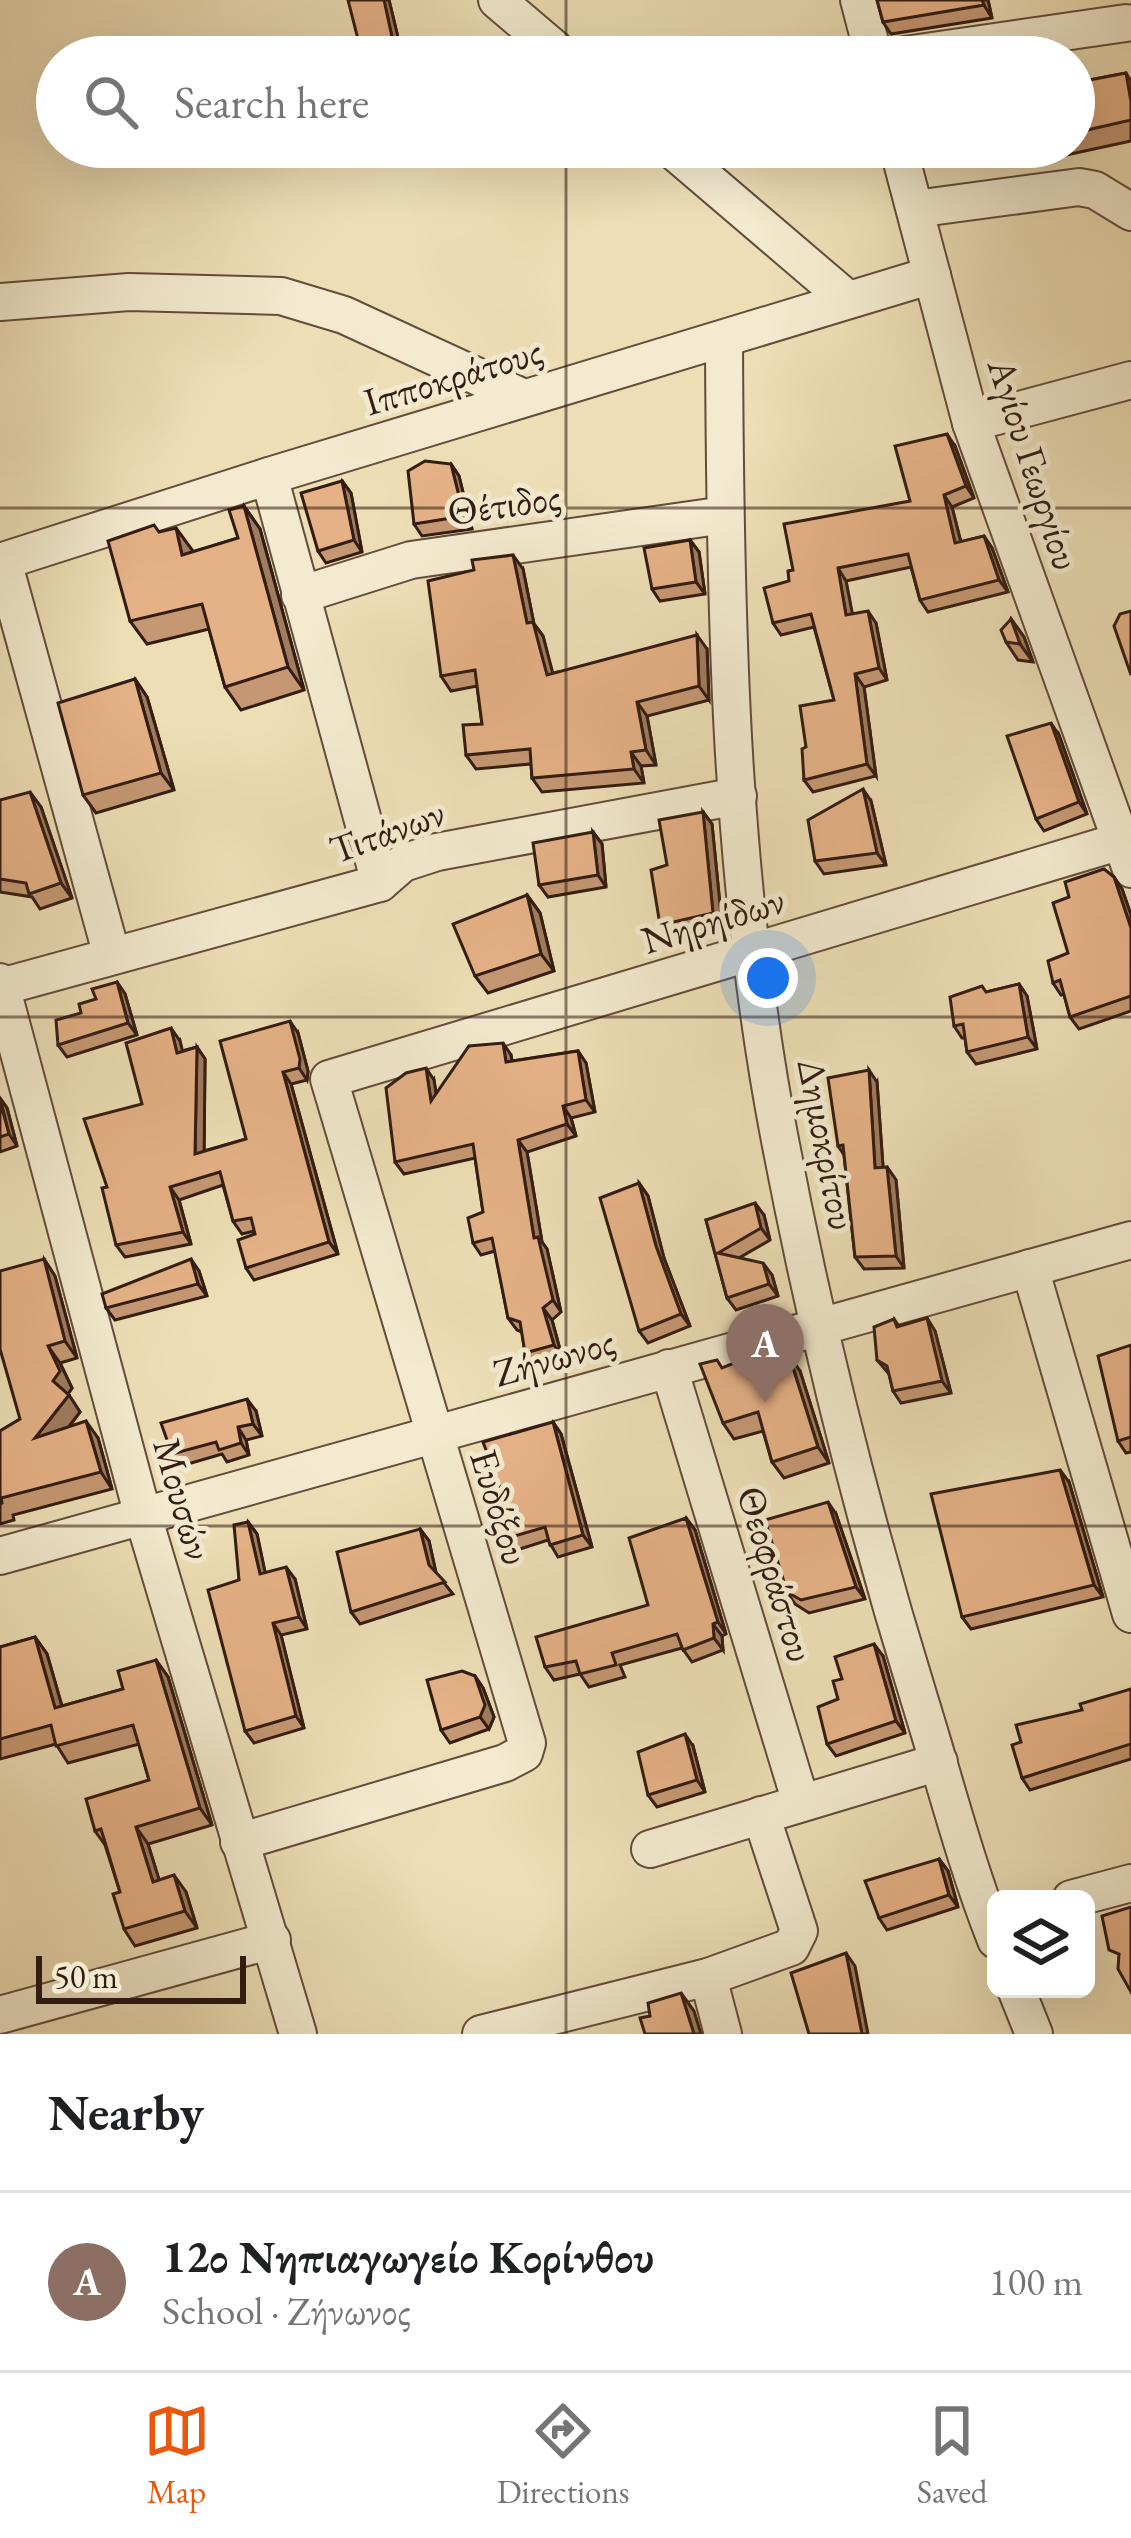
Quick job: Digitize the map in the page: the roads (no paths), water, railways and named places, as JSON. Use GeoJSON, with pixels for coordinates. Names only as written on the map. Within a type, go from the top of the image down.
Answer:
{"type":"FeatureCollection","features":[{"type":"Feature","properties":{"kind":"street"},"geometry":{"type":"LineString","coordinates":[[497,0],[539,36]]}},
{"type":"Feature","properties":{"kind":"street"},"geometry":{"type":"LineString","coordinates":[[859,0],[868,36]]}},
{"type":"Feature","properties":{"kind":"street"},"geometry":{"type":"LineString","coordinates":[[1032,36],[1126,22]]}},
{"type":"Feature","properties":{"kind":"street"},"geometry":{"type":"LineString","coordinates":[[694,168],[847,299]]}},
{"type":"Feature","properties":{"kind":"street","name":"Αγίου Γεωργίου"},"geometry":{"type":"LineString","coordinates":[[904,168],[971,423],[1126,855]]}},
{"type":"Feature","properties":{"kind":"street"},"geometry":{"type":"LineString","coordinates":[[915,209],[1079,187],[1095,190],[1131,212]]}},
{"type":"Feature","properties":{"kind":"street","name":"Ιπποκράτους"},"geometry":{"type":"LineString","coordinates":[[2,561],[932,275]]}},
{"type":"Feature","properties":{"kind":"street"},"geometry":{"type":"LineString","coordinates":[[0,302],[129,292],[281,296],[344,315],[524,398]]}},
{"type":"Feature","properties":{"kind":"street","name":"Δημοκρίτου"},"geometry":{"type":"LineString","coordinates":[[724,340],[725,515],[737,796],[778,1132],[876,1558],[987,1906]]}},
{"type":"Feature","properties":{"kind":"street"},"geometry":{"type":"LineString","coordinates":[[971,423],[1131,380]]}},
{"type":"Feature","properties":{"kind":"street"},"geometry":{"type":"LineString","coordinates":[[269,476],[380,883]]}},
{"type":"Feature","properties":{"kind":"street","name":"Θέτιδος"},"geometry":{"type":"LineString","coordinates":[[300,596],[411,560],[725,515]]}},
{"type":"Feature","properties":{"kind":"street"},"geometry":{"type":"LineString","coordinates":[[2,561],[112,956]]}},
{"type":"Feature","properties":{"kind":"street","name":"Τιτάνων"},"geometry":{"type":"LineString","coordinates":[[1,985],[380,883],[403,863],[437,851],[737,796]]}},
{"type":"Feature","properties":{"kind":"street","name":"Νηρηίδων"},"geometry":{"type":"LineString","coordinates":[[329,1079],[753,952],[1126,855]]}},
{"type":"Feature","properties":{"kind":"street","name":"Μουσών"},"geometry":{"type":"LineString","coordinates":[[1,985],[143,1516],[298,2034]]}},
{"type":"Feature","properties":{"kind":"street","name":"Ευδόξου"},"geometry":{"type":"LineString","coordinates":[[239,1842],[505,1763],[524,1753],[526,1731],[329,1079]]}},
{"type":"Feature","properties":{"kind":"street","name":"Ζήνωνος"},"geometry":{"type":"LineString","coordinates":[[0,1556],[1131,1240]]}},
{"type":"Feature","properties":{"kind":"street"},"geometry":{"type":"LineString","coordinates":[[1030,1268],[1131,1614]]}},
{"type":"Feature","properties":{"kind":"street","name":"Θεοφράστου"},"geometry":{"type":"LineString","coordinates":[[669,1368],[801,1803]]}},
{"type":"Feature","properties":{"kind":"street"},"geometry":{"type":"LineString","coordinates":[[650,1849],[939,1762]]}},
{"type":"Feature","properties":{"kind":"street"},"geometry":{"type":"LineString","coordinates":[[481,2034],[708,1977],[781,1951],[796,1940],[796,1921],[761,1815]]}},
{"type":"Feature","properties":{"kind":"street"},"geometry":{"type":"LineString","coordinates":[[1095,1893],[1131,1883]]}},
{"type":"Feature","properties":{"kind":"street"},"geometry":{"type":"LineString","coordinates":[[0,2015],[272,1940]]}},
{"type":"Feature","properties":{"kind":"street"},"geometry":{"type":"LineString","coordinates":[[708,1977],[724,2034]]}},
{"type":"Feature","properties":{"kind":"street"},"geometry":{"type":"LineString","coordinates":[[1020,1998],[1034,2034]]}},
{"type":"Feature","properties":{"kind":"place","name":"12ο Νηπιαγωγείο Κορίνθου"},"geometry":{"type":"Point","coordinates":[765,1403]}}]}
